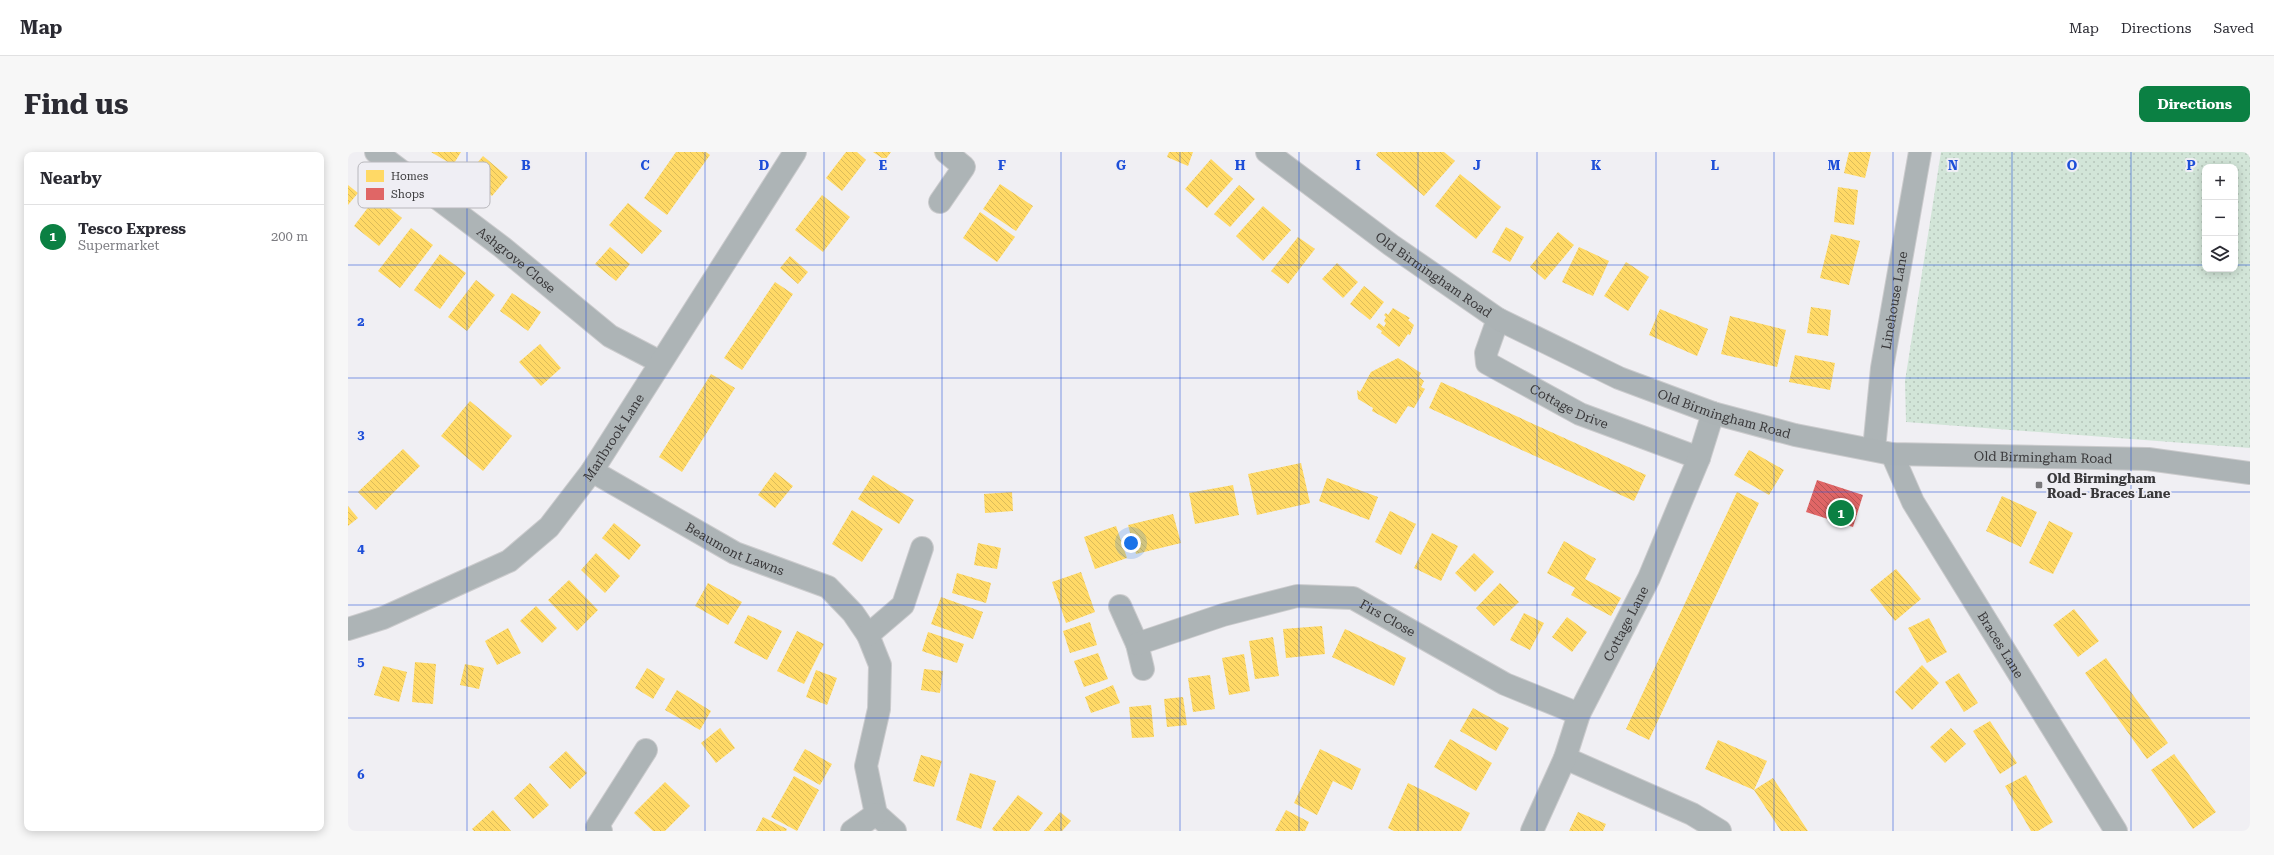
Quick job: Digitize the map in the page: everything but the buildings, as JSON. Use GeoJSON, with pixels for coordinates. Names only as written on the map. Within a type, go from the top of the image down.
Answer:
{"type":"FeatureCollection","features":[{"type":"Feature","properties":{"kind":"main road","name":"Old Birmingham Road"},"geometry":{"type":"LineString","coordinates":[[1267,152],[1322,196],[1498,319],[1619,378],[1713,413],[1795,435],[1883,451],[2148,459],[2250,472]]}},
{"type":"Feature","properties":{"kind":"street","name":"Ashgrove Close"},"geometry":{"type":"LineString","coordinates":[[376,152],[389,162]]}},
{"type":"Feature","properties":{"kind":"street","name":"Marlbrook Lane"},"geometry":{"type":"LineString","coordinates":[[348,630],[383,618],[509,561],[549,527],[592,471],[795,152]]}},
{"type":"Feature","properties":{"kind":"street"},"geometry":{"type":"LineString","coordinates":[[940,202],[964,167],[946,152]]}},
{"type":"Feature","properties":{"kind":"street","name":"Linehouse Lane"},"geometry":{"type":"LineString","coordinates":[[1883,451],[1882,368],[1920,152]]}},
{"type":"Feature","properties":{"kind":"street","name":"Ashgrove Close"},"geometry":{"type":"LineString","coordinates":[[450,208],[502,247],[610,336],[660,362]]}},
{"type":"Feature","properties":{"kind":"street","name":"Cottage Drive"},"geometry":{"type":"LineString","coordinates":[[1498,319],[1486,353],[1487,363],[1580,414],[1699,458]]}},
{"type":"Feature","properties":{"kind":"street","name":"Cottage Lane"},"geometry":{"type":"LineString","coordinates":[[1532,831],[1565,758],[1579,714],[1649,578],[1699,458],[1713,413]]}},
{"type":"Feature","properties":{"kind":"street","name":"Braces Lane"},"geometry":{"type":"LineString","coordinates":[[1883,451],[1912,502],[2116,831]]}},
{"type":"Feature","properties":{"kind":"street","name":"Beaumont Lawns"},"geometry":{"type":"LineString","coordinates":[[592,471],[735,553],[828,587],[853,614],[868,635],[880,665],[879,709],[866,766],[876,814]]}},
{"type":"Feature","properties":{"kind":"street"},"geometry":{"type":"LineString","coordinates":[[868,635],[903,605],[922,548]]}},
{"type":"Feature","properties":{"kind":"street","name":"Firs Close"},"geometry":{"type":"LineString","coordinates":[[1137,644],[1223,615],[1297,596],[1353,598],[1505,684],[1579,714]]}},
{"type":"Feature","properties":{"kind":"street"},"geometry":{"type":"LineString","coordinates":[[1120,606],[1137,644],[1143,669]]}},
{"type":"Feature","properties":{"kind":"street"},"geometry":{"type":"LineString","coordinates":[[597,830],[646,750]]}},
{"type":"Feature","properties":{"kind":"street"},"geometry":{"type":"LineString","coordinates":[[1565,758],[1692,814],[1720,831]]}},
{"type":"Feature","properties":{"kind":"street"},"geometry":{"type":"LineString","coordinates":[[852,831],[876,814],[895,831]]}},
{"type":"Feature","properties":{"kind":"green space"},"geometry":{"type":"Polygon","coordinates":[[[1941,152],[2250,152],[2250,448],[1906,422],[1905,381],[1941,152]]]}},
{"type":"Feature","properties":{"kind":"place","name":"Old Birmingham Road- Braces Lane"},"geometry":{"type":"Point","coordinates":[2039,485]}},
{"type":"Feature","properties":{"kind":"place","name":"Tesco Express"},"geometry":{"type":"Point","coordinates":[1841,513]}}]}
